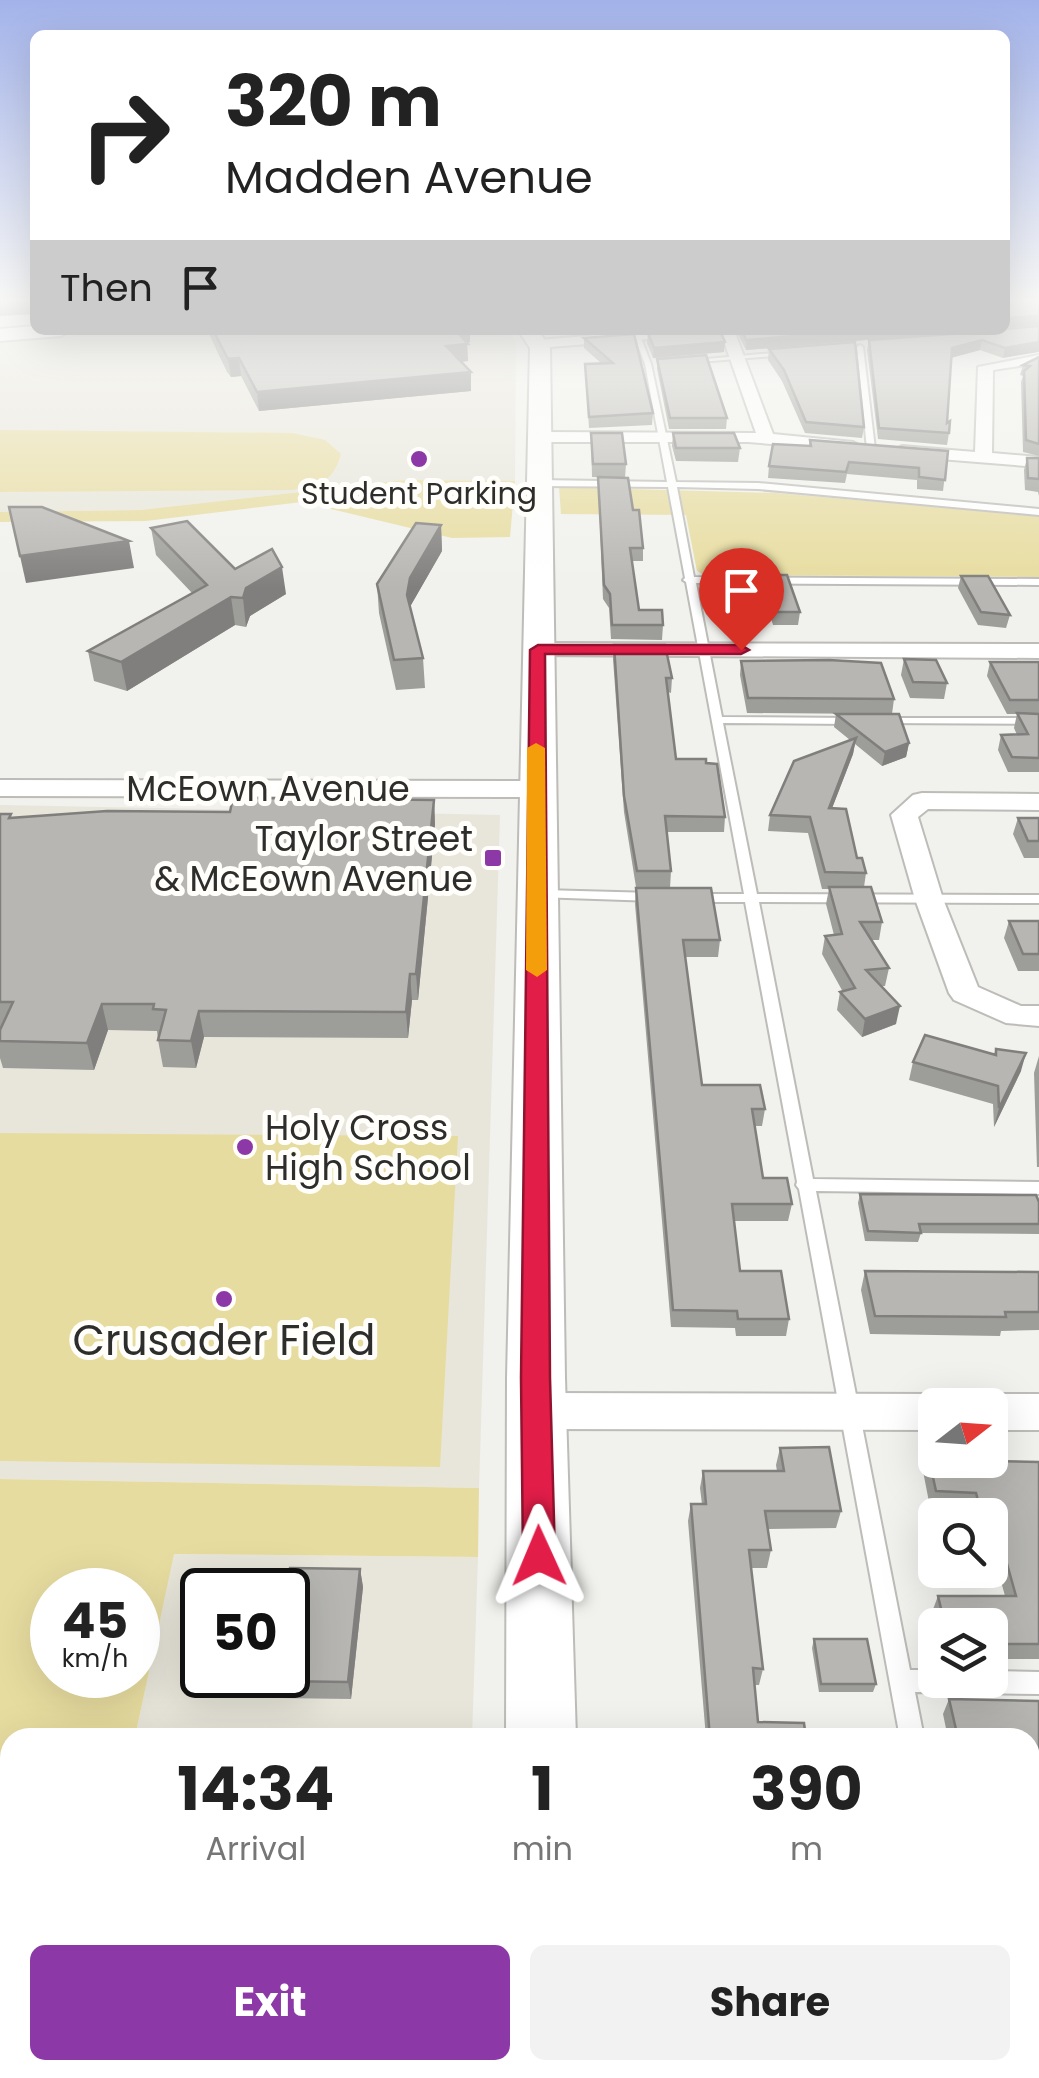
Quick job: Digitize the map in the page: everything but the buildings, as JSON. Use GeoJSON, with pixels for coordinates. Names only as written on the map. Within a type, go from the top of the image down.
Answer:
{"type":"FeatureCollection","features":[{"type":"Feature","properties":{"kind":"main road"},"geometry":{"type":"LineString","coordinates":[[536,394],[539,483],[536,1412],[541,1728]]}},
{"type":"Feature","properties":{"kind":"street"},"geometry":{"type":"LineString","coordinates":[[751,394],[766,438]]}},
{"type":"Feature","properties":{"kind":"street"},"geometry":{"type":"LineString","coordinates":[[983,457],[985,394]]}},
{"type":"Feature","properties":{"kind":"street"},"geometry":{"type":"LineString","coordinates":[[538,438],[766,438],[1039,462]]}},
{"type":"Feature","properties":{"kind":"street"},"geometry":{"type":"LineString","coordinates":[[538,650],[1039,650]]}},
{"type":"Feature","properties":{"kind":"street","name":"McEown Avenue"},"geometry":{"type":"LineString","coordinates":[[0,788],[536,789]]}},
{"type":"Feature","properties":{"kind":"street"},"geometry":{"type":"LineString","coordinates":[[1039,802],[922,802],[904,815],[929,898],[965,993],[1017,1016],[1039,1016]]}},
{"type":"Feature","properties":{"kind":"street"},"geometry":{"type":"LineString","coordinates":[[536,1412],[918,1412]]}},
{"type":"Feature","properties":{"kind":"street"},"geometry":{"type":"LineString","coordinates":[[1008,1412],[1039,1412]]}},
{"type":"Feature","properties":{"kind":"lane"},"geometry":{"type":"LineString","coordinates":[[654,394],[910,1728]]}},
{"type":"Feature","properties":{"kind":"lane"},"geometry":{"type":"LineString","coordinates":[[865,394],[871,448]]}},
{"type":"Feature","properties":{"kind":"lane"},"geometry":{"type":"LineString","coordinates":[[539,483],[758,486],[1039,512]]}},
{"type":"Feature","properties":{"kind":"lane"},"geometry":{"type":"LineString","coordinates":[[688,580],[1039,582]]}},
{"type":"Feature","properties":{"kind":"lane"},"geometry":{"type":"LineString","coordinates":[[716,720],[1039,722]]}},
{"type":"Feature","properties":{"kind":"lane"},"geometry":{"type":"LineString","coordinates":[[538,894],[669,897]]}},
{"type":"Feature","properties":{"kind":"lane"},"geometry":{"type":"LineString","coordinates":[[689,898],[1039,899]]}},
{"type":"Feature","properties":{"kind":"lane"},"geometry":{"type":"LineString","coordinates":[[804,1185],[1039,1188]]}},
{"type":"Feature","properties":{"kind":"lane"},"geometry":{"type":"LineString","coordinates":[[901,1681],[1039,1683]]}},
{"type":"Feature","properties":{"kind":"shaded area"},"geometry":{"type":"Polygon","coordinates":[[[0,394],[516,394],[515,481],[406,480],[140,510],[0,512],[0,394]]]}},
{"type":"Feature","properties":{"kind":"shaded area"},"geometry":{"type":"Polygon","coordinates":[[[0,430],[292,433],[325,440],[341,454],[334,471],[324,481],[291,490],[0,492],[0,430]]]}},
{"type":"Feature","properties":{"kind":"shaded area"},"geometry":{"type":"Polygon","coordinates":[[[406,480],[515,481],[510,537],[452,538],[302,502],[146,521],[0,522],[0,512],[140,510],[406,480]]]}},
{"type":"Feature","properties":{"kind":"shaded area"},"geometry":{"type":"Polygon","coordinates":[[[559,487],[776,493],[1039,516],[1039,577],[704,575],[697,571],[686,515],[561,514],[559,487]]]}},
{"type":"Feature","properties":{"kind":"shaded area","name":"Holy Cross High School"},"geometry":{"type":"Polygon","coordinates":[[[0,805],[500,815],[479,1488],[0,1479],[0,805]]]}},
{"type":"Feature","properties":{"kind":"shaded area","name":"Crusader Field"},"geometry":{"type":"Polygon","coordinates":[[[0,1133],[458,1136],[440,1467],[0,1461],[0,1133]]]}},
{"type":"Feature","properties":{"kind":"shaded area"},"geometry":{"type":"Polygon","coordinates":[[[0,1479],[479,1488],[478,1557],[174,1554],[160,1620],[160,1568],[30,1568],[30,1698],[143,1698],[137,1728],[0,1728],[0,1479]]]}},
{"type":"Feature","properties":{"kind":"shaded area"},"geometry":{"type":"Polygon","coordinates":[[[173,1554],[478,1557],[472,1728],[137,1728],[143,1698],[160,1698],[160,1617],[173,1554]]]}},
{"type":"Feature","properties":{"kind":"slow traffic"},"geometry":{"type":"LineString","coordinates":[[536,748],[537,970]]}},
{"type":"Feature","properties":{"kind":"place","name":"Student Parking"},"geometry":{"type":"Point","coordinates":[419,459]}},
{"type":"Feature","properties":{"kind":"place","name":"Taylor Street & McEown Avenue"},"geometry":{"type":"Point","coordinates":[493,858]}},
{"type":"Feature","properties":{"kind":"place","name":"Holy Cross High School"},"geometry":{"type":"Point","coordinates":[245,1147]}},
{"type":"Feature","properties":{"kind":"place","name":"Crusader Field"},"geometry":{"type":"Point","coordinates":[224,1299]}},
{"type":"Feature","properties":{"kind":"route"},"geometry":{"type":"LineString","coordinates":[[539,1556],[535,1072],[538,650],[741,650]]}}]}
